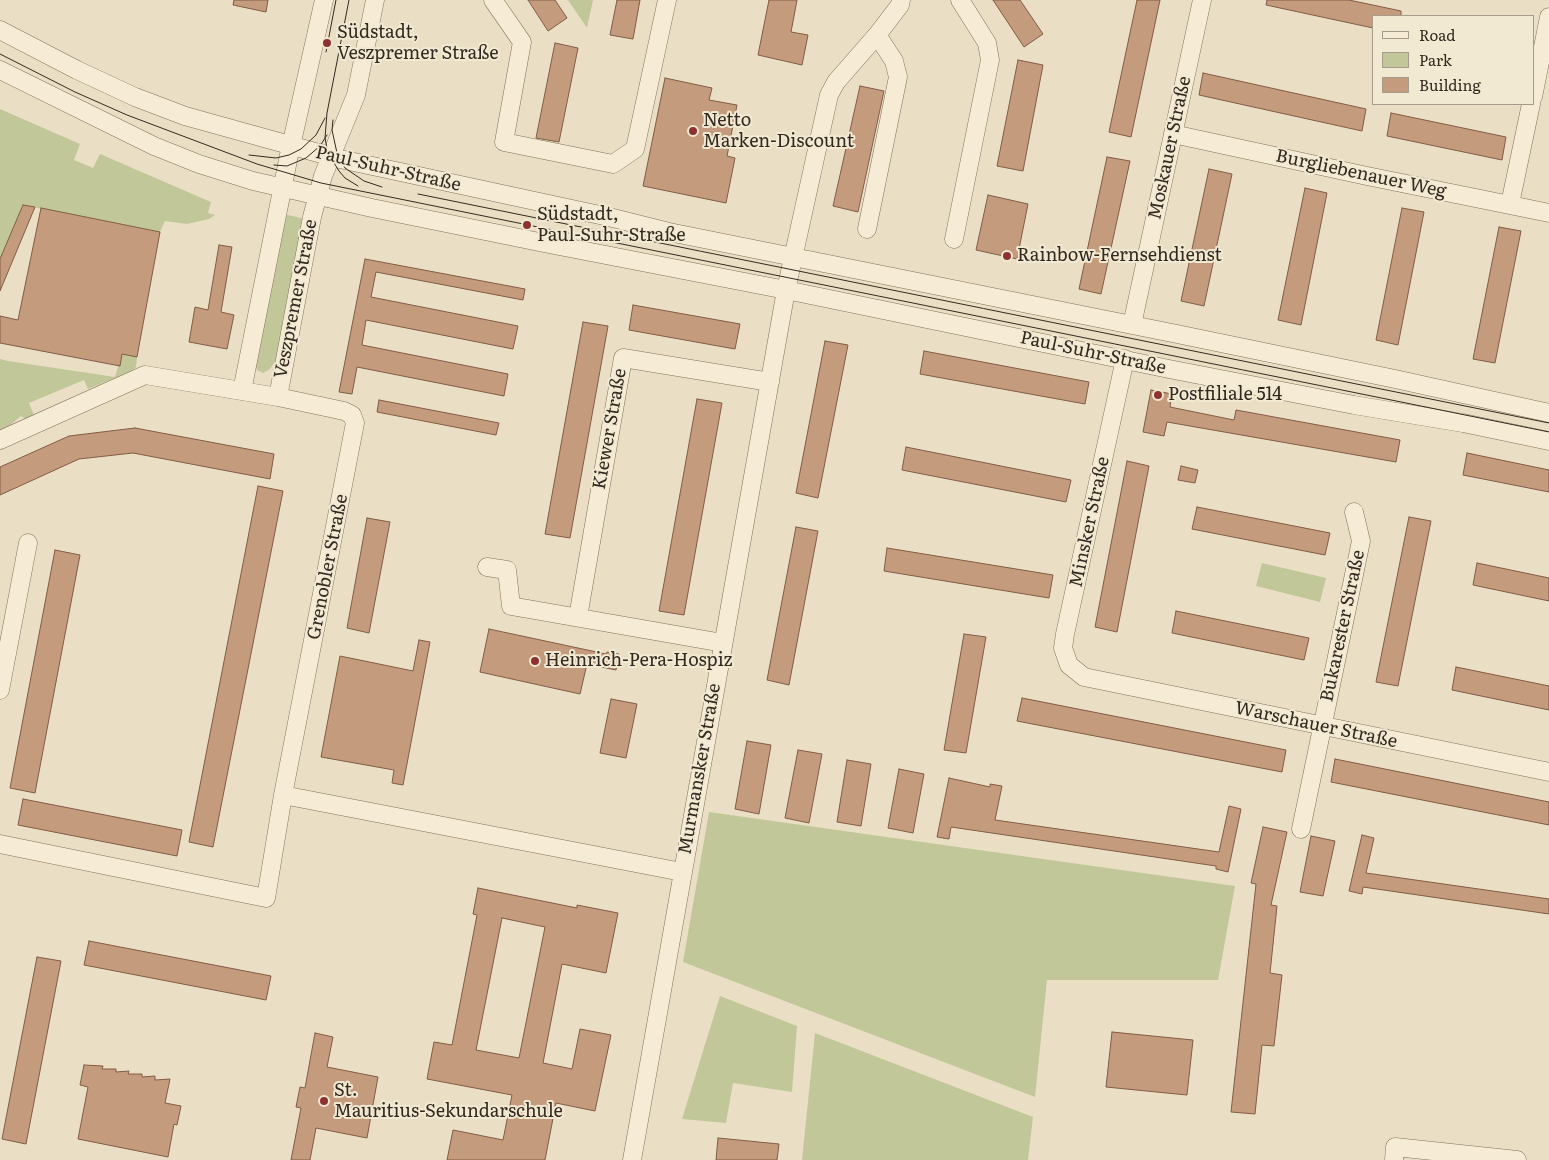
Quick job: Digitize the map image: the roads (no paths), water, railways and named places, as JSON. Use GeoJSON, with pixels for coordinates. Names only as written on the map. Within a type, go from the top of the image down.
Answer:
{"type":"FeatureCollection","features":[{"type":"Feature","properties":{"kind":"street","name":"Veszpremer Straße"},"geometry":{"type":"LineString","coordinates":[[242,391],[291,147],[324,0]]}},
{"type":"Feature","properties":{"kind":"street","name":"Veszpremer Straße"},"geometry":{"type":"LineString","coordinates":[[0,440],[145,375],[278,398],[317,196],[330,157],[356,95],[375,0]]}},
{"type":"Feature","properties":{"kind":"street"},"geometry":{"type":"LineString","coordinates":[[493,0],[522,42],[504,142],[613,164],[635,149],[667,0]]}},
{"type":"Feature","properties":{"kind":"street"},"geometry":{"type":"LineString","coordinates":[[786,290],[829,95],[836,82],[877,36],[900,5],[901,0]]}},
{"type":"Feature","properties":{"kind":"street"},"geometry":{"type":"LineString","coordinates":[[954,239],[990,60],[987,43],[960,0]]}},
{"type":"Feature","properties":{"kind":"street","name":"Moskauer Straße"},"geometry":{"type":"LineString","coordinates":[[1132,325],[1202,0]]}},
{"type":"Feature","properties":{"kind":"street"},"geometry":{"type":"LineString","coordinates":[[1534,92],[1549,17]]}},
{"type":"Feature","properties":{"kind":"street","name":"Paul-Suhr-Straße"},"geometry":{"type":"LineString","coordinates":[[0,30],[77,70],[135,97],[185,116],[330,157],[792,257],[1368,373],[1549,413]]}},
{"type":"Feature","properties":{"kind":"street"},"geometry":{"type":"LineString","coordinates":[[867,228],[898,77],[894,61],[877,36]]}},
{"type":"Feature","properties":{"kind":"street"},"geometry":{"type":"LineString","coordinates":[[0,70],[154,146],[240,178],[283,188]]}},
{"type":"Feature","properties":{"kind":"street"},"geometry":{"type":"LineString","coordinates":[[1510,204],[1531,105]]}},
{"type":"Feature","properties":{"kind":"street","name":"Burgliebenauer Weg"},"geometry":{"type":"LineString","coordinates":[[1173,134],[1367,176],[1549,212]]}},
{"type":"Feature","properties":{"kind":"street","name":"Paul-Suhr-Straße"},"geometry":{"type":"LineString","coordinates":[[283,188],[524,240],[786,290],[1169,369],[1336,402],[1463,423],[1549,441]]}},
{"type":"Feature","properties":{"kind":"street","name":"Murmansker Straße"},"geometry":{"type":"LineString","coordinates":[[632,1160],[786,290]]}},
{"type":"Feature","properties":{"kind":"street","name":"Kiewer Straße"},"geometry":{"type":"LineString","coordinates":[[578,618],[622,358],[770,382]]}},
{"type":"Feature","properties":{"kind":"street","name":"Minsker Straße"},"geometry":{"type":"LineString","coordinates":[[1084,677],[1069,665],[1063,648],[1125,359]]}},
{"type":"Feature","properties":{"kind":"street","name":"Grenobler Straße"},"geometry":{"type":"LineString","coordinates":[[0,844],[266,898],[355,423],[352,415],[344,411],[278,398]]}},
{"type":"Feature","properties":{"kind":"street","name":"Bukarester Straße"},"geometry":{"type":"LineString","coordinates":[[1301,829],[1361,541],[1354,512]]}},
{"type":"Feature","properties":{"kind":"street"},"geometry":{"type":"LineString","coordinates":[[0,690],[28,543]]}},
{"type":"Feature","properties":{"kind":"street"},"geometry":{"type":"LineString","coordinates":[[487,566],[507,570],[510,606],[723,643]]}},
{"type":"Feature","properties":{"kind":"street","name":"Warschauer Straße"},"geometry":{"type":"LineString","coordinates":[[1084,677],[1549,772]]}},
{"type":"Feature","properties":{"kind":"street"},"geometry":{"type":"LineString","coordinates":[[284,795],[682,872]]}},
{"type":"Feature","properties":{"kind":"street"},"geometry":{"type":"LineString","coordinates":[[1394,1160],[1395,1147],[1517,1160]]}},
{"type":"Feature","properties":{"kind":"tram line"},"geometry":{"type":"LineString","coordinates":[[326,52],[336,0]]}},
{"type":"Feature","properties":{"kind":"tram line"},"geometry":{"type":"LineString","coordinates":[[349,0],[327,113],[325,138],[328,153],[339,171],[345,178],[358,186]]}},
{"type":"Feature","properties":{"kind":"tram line"},"geometry":{"type":"LineString","coordinates":[[0,54],[75,92],[127,115],[257,164],[321,183],[1549,432]]}},
{"type":"Feature","properties":{"kind":"tram line"},"geometry":{"type":"LineString","coordinates":[[249,155],[276,158],[289,155],[301,149],[316,135],[325,118]]}},
{"type":"Feature","properties":{"kind":"tram line"},"geometry":{"type":"LineString","coordinates":[[333,120],[332,130],[337,153],[345,168],[364,181],[382,187]]}},
{"type":"Feature","properties":{"kind":"tram line"},"geometry":{"type":"LineString","coordinates":[[274,165],[287,166],[306,158],[320,146],[327,135]]}},
{"type":"Feature","properties":{"kind":"tram line"},"geometry":{"type":"LineString","coordinates":[[418,194],[1549,423]]}},
{"type":"Feature","properties":{"kind":"place","name":"Südstadt, Veszpremer Straße"},"geometry":{"type":"Point","coordinates":[327,43]}},
{"type":"Feature","properties":{"kind":"place","name":"Netto Marken-Discount"},"geometry":{"type":"Point","coordinates":[693,131]}},
{"type":"Feature","properties":{"kind":"place","name":"Südstadt, Paul-Suhr-Straße"},"geometry":{"type":"Point","coordinates":[527,225]}},
{"type":"Feature","properties":{"kind":"place","name":"Rainbow-Fernsehdienst"},"geometry":{"type":"Point","coordinates":[1007,256]}},
{"type":"Feature","properties":{"kind":"place","name":"Postfiliale 514"},"geometry":{"type":"Point","coordinates":[1158,395]}},
{"type":"Feature","properties":{"kind":"place","name":"Heinrich-Pera-Hospiz"},"geometry":{"type":"Point","coordinates":[535,661]}},
{"type":"Feature","properties":{"kind":"place","name":"St. Mauritius-Sekundarschule"},"geometry":{"type":"Point","coordinates":[324,1101]}}]}
